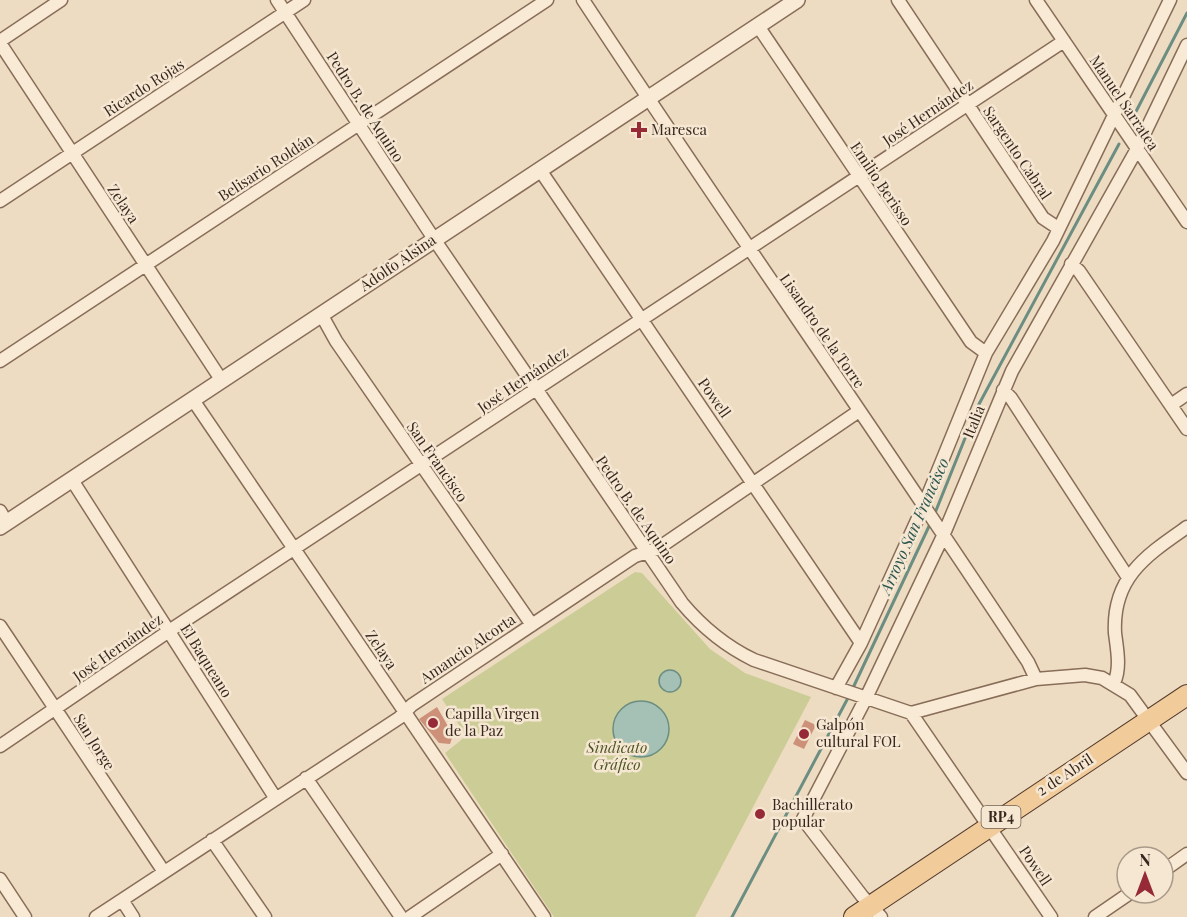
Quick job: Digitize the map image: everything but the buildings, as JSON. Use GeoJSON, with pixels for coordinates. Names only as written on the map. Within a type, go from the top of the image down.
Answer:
{"type":"FeatureCollection","features":[{"type":"Feature","properties":{"kind":"main road","name":"2 de Abril"},"geometry":{"type":"LineString","coordinates":[[854,917],[876,911],[989,824],[1187,695]]}},
{"type":"Feature","properties":{"kind":"street"},"geometry":{"type":"LineString","coordinates":[[0,42],[61,0]]}},
{"type":"Feature","properties":{"kind":"street","name":"Pedro B. de Aquino"},"geometry":{"type":"LineString","coordinates":[[277,0],[535,390],[695,618],[730,648],[781,671],[911,713]]}},
{"type":"Feature","properties":{"kind":"street","name":"Ricardo Rojas"},"geometry":{"type":"LineString","coordinates":[[0,201],[304,0]]}},
{"type":"Feature","properties":{"kind":"street","name":"Belisario Roldán"},"geometry":{"type":"LineString","coordinates":[[0,361],[548,0]]}},
{"type":"Feature","properties":{"kind":"street","name":"Lisandro de la Torre"},"geometry":{"type":"LineString","coordinates":[[583,0],[749,251],[926,509],[1028,662],[1036,679]]}},
{"type":"Feature","properties":{"kind":"street","name":"Adolfo Alsina"},"geometry":{"type":"LineString","coordinates":[[2,520],[72,480],[797,0]]}},
{"type":"Feature","properties":{"kind":"street","name":"Sargento Cabral"},"geometry":{"type":"LineString","coordinates":[[898,0],[1043,218],[1058,228]]}},
{"type":"Feature","properties":{"kind":"street","name":"Manuel Sarratea"},"geometry":{"type":"LineString","coordinates":[[1036,0],[1187,222]]}},
{"type":"Feature","properties":{"kind":"street","name":"Italia"},"geometry":{"type":"LineString","coordinates":[[840,690],[926,509],[986,352],[1053,241],[1170,0]]}},
{"type":"Feature","properties":{"kind":"street","name":"Emilio Berisso"},"geometry":{"type":"LineString","coordinates":[[758,26],[858,178],[971,342],[986,352]]}},
{"type":"Feature","properties":{"kind":"street","name":"José Hernández"},"geometry":{"type":"LineString","coordinates":[[0,746],[169,631],[749,251],[1064,41]]}},
{"type":"Feature","properties":{"kind":"street","name":"Zelaya"},"geometry":{"type":"LineString","coordinates":[[0,42],[222,381]]}},
{"type":"Feature","properties":{"kind":"street","name":"Italia"},"geometry":{"type":"LineString","coordinates":[[876,911],[804,819],[941,532],[1003,390],[1187,45]]}},
{"type":"Feature","properties":{"kind":"street","name":"Powell"},"geometry":{"type":"LineString","coordinates":[[540,170],[861,643]]}},
{"type":"Feature","properties":{"kind":"street"},"geometry":{"type":"LineString","coordinates":[[1071,264],[1079,271],[1187,429]]}},
{"type":"Feature","properties":{"kind":"street","name":"San Francisco"},"geometry":{"type":"LineString","coordinates":[[321,314],[336,341],[532,625]]}},
{"type":"Feature","properties":{"kind":"street"},"geometry":{"type":"LineString","coordinates":[[1003,390],[1017,407],[1127,576]]}},
{"type":"Feature","properties":{"kind":"street"},"geometry":{"type":"LineString","coordinates":[[1171,405],[1187,394]]}},
{"type":"Feature","properties":{"kind":"street","name":"Zelaya"},"geometry":{"type":"LineString","coordinates":[[193,400],[544,917]]}},
{"type":"Feature","properties":{"kind":"street","name":"Amancio Alcorta"},"geometry":{"type":"LineString","coordinates":[[96,917],[276,799],[635,556],[657,549],[859,411]]}},
{"type":"Feature","properties":{"kind":"street","name":"El Baqueano"},"geometry":{"type":"LineString","coordinates":[[72,480],[276,799]]}},
{"type":"Feature","properties":{"kind":"street"},"geometry":{"type":"LineString","coordinates":[[1114,683],[1118,668],[1115,628],[1127,576],[1153,551],[1187,527]]}},
{"type":"Feature","properties":{"kind":"street","name":"San Jorge"},"geometry":{"type":"LineString","coordinates":[[0,626],[164,872]]}},
{"type":"Feature","properties":{"kind":"street"},"geometry":{"type":"LineString","coordinates":[[911,713],[1036,679],[1085,675],[1114,683],[1130,695],[1187,773]]}},
{"type":"Feature","properties":{"kind":"street","name":"Powell"},"geometry":{"type":"LineString","coordinates":[[911,713],[1051,917]]}},
{"type":"Feature","properties":{"kind":"street"},"geometry":{"type":"LineString","coordinates":[[306,778],[401,917]]}},
{"type":"Feature","properties":{"kind":"street"},"geometry":{"type":"LineString","coordinates":[[212,840],[265,917]]}},
{"type":"Feature","properties":{"kind":"street"},"geometry":{"type":"LineString","coordinates":[[410,917],[502,854]]}},
{"type":"Feature","properties":{"kind":"street"},"geometry":{"type":"LineString","coordinates":[[0,879],[25,917]]}},
{"type":"Feature","properties":{"kind":"street"},"geometry":{"type":"LineString","coordinates":[[122,900],[133,917]]}},
{"type":"Feature","properties":{"kind":"street"},"geometry":{"type":"LineString","coordinates":[[1095,917],[1115,903]]}},
{"type":"Feature","properties":{"kind":"green space","name":"Sindicato Gráfico"},"geometry":{"type":"Polygon","coordinates":[[[635,572],[642,573],[710,649],[745,673],[811,697],[695,917],[554,917],[445,753],[466,736],[442,699],[635,572]]]}},
{"type":"Feature","properties":{"kind":"shaded area"},"geometry":{"type":"Polygon","coordinates":[[[670,670],[680,677],[681,681],[674,691],[670,692],[660,685],[659,681],[666,671],[670,670]]]}},
{"type":"Feature","properties":{"kind":"shaded area"},"geometry":{"type":"Polygon","coordinates":[[[635,701],[647,701],[657,705],[665,713],[669,729],[665,745],[657,753],[647,757],[635,757],[625,753],[617,745],[613,735],[613,723],[617,713],[625,705],[635,701]]]}},
{"type":"Feature","properties":{"kind":"waterway","name":"Arroyo San Francisco"},"geometry":{"type":"LineString","coordinates":[[1129,125],[1187,13]]}},
{"type":"Feature","properties":{"kind":"waterway","name":"Arroyo San Francisco"},"geometry":{"type":"LineString","coordinates":[[935,513],[978,406],[1119,144]]}},
{"type":"Feature","properties":{"kind":"waterway","name":"Arroyo San Francisco"},"geometry":{"type":"LineString","coordinates":[[852,690],[931,522]]}},
{"type":"Feature","properties":{"kind":"waterway","name":"Arroyo San Francisco"},"geometry":{"type":"LineString","coordinates":[[732,917],[849,696]]}},
{"type":"Feature","properties":{"kind":"place","name":"Maresca"},"geometry":{"type":"Point","coordinates":[639,130]}},
{"type":"Feature","properties":{"kind":"place","name":"Capilla Virgen de la Paz"},"geometry":{"type":"Point","coordinates":[433,723]}},
{"type":"Feature","properties":{"kind":"place","name":"Galpón cultural FOL"},"geometry":{"type":"Point","coordinates":[804,734]}},
{"type":"Feature","properties":{"kind":"place","name":"Bachillerato popular"},"geometry":{"type":"Point","coordinates":[760,814]}}]}
